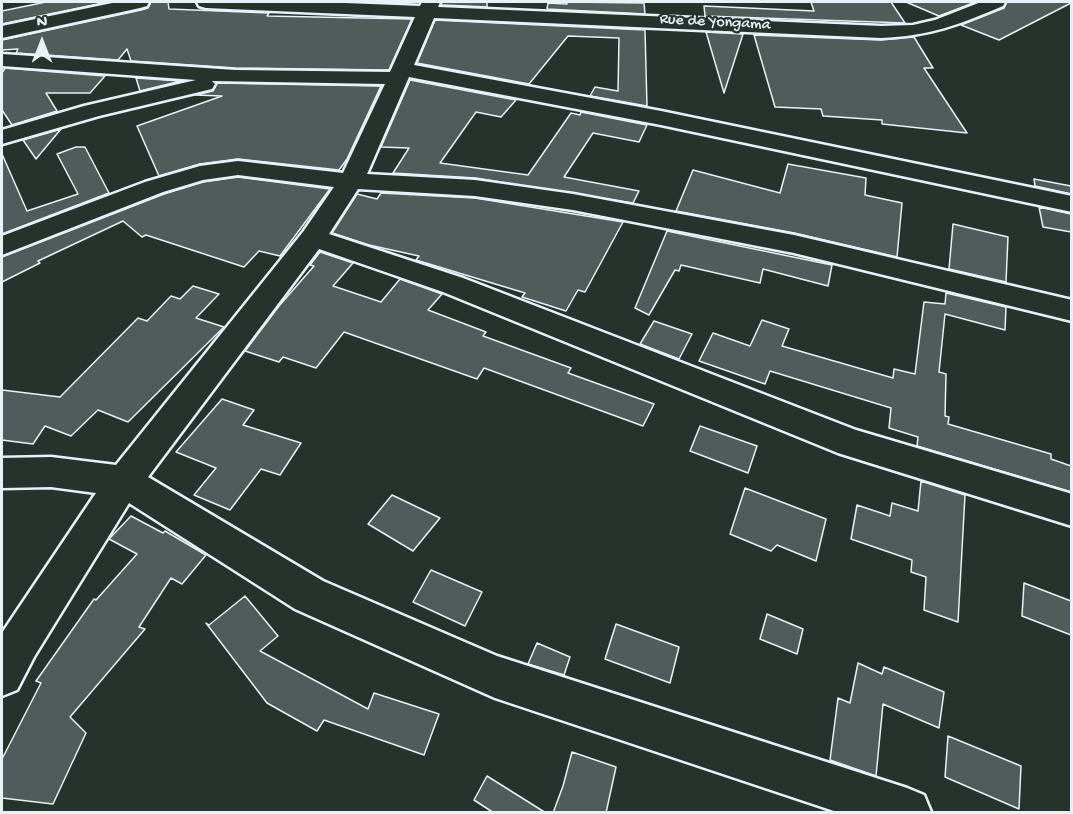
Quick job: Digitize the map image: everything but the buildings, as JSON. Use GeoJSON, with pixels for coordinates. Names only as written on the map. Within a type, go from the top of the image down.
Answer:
{"type":"FeatureCollection","features":[{"type":"Feature","properties":{"kind":"street"},"geometry":{"type":"LineString","coordinates":[[2,32],[140,2]]}},
{"type":"Feature","properties":{"kind":"street","name":"Rue de Yongama"},"geometry":{"type":"LineString","coordinates":[[206,2],[429,7],[903,32],[941,25],[996,2]]}},
{"type":"Feature","properties":{"kind":"street"},"geometry":{"type":"LineString","coordinates":[[2,675],[19,642],[124,481],[313,238],[364,158],[429,7]]}},
{"type":"Feature","properties":{"kind":"street"},"geometry":{"type":"LineString","coordinates":[[2,60],[235,76],[399,74],[661,118],[1071,204]]}},
{"type":"Feature","properties":{"kind":"street"},"geometry":{"type":"LineString","coordinates":[[2,137],[92,111],[235,76]]}},
{"type":"Feature","properties":{"kind":"street"},"geometry":{"type":"LineString","coordinates":[[2,246],[154,187],[200,173],[238,168],[349,181],[475,188],[573,202],[794,244],[1071,311]]}},
{"type":"Feature","properties":{"kind":"street"},"geometry":{"type":"LineString","coordinates":[[313,238],[453,285],[850,443],[1071,510]]}},
{"type":"Feature","properties":{"kind":"street"},"geometry":{"type":"LineString","coordinates":[[2,473],[51,472],[124,481],[309,594],[495,677],[907,813]]}}]}
